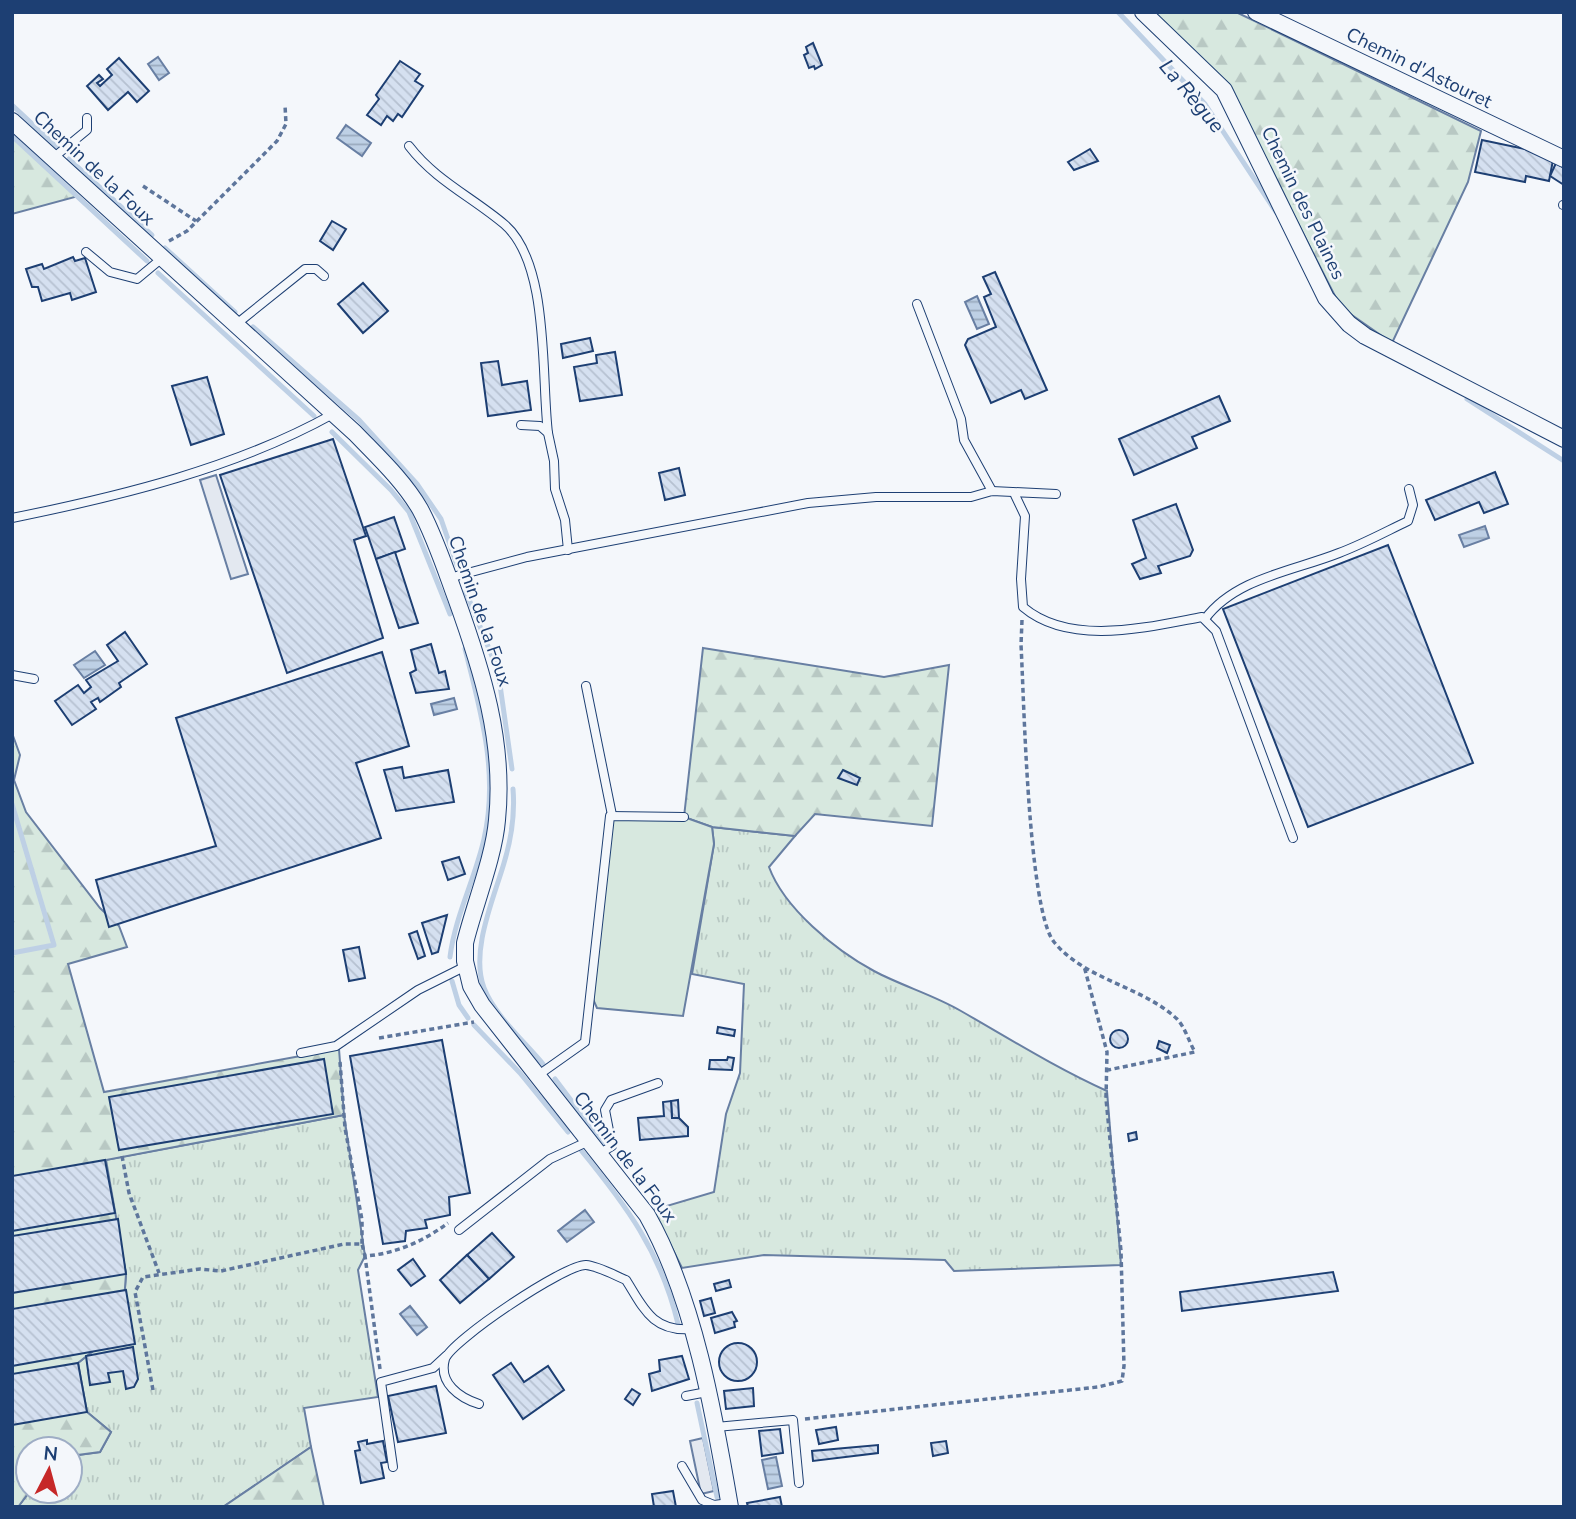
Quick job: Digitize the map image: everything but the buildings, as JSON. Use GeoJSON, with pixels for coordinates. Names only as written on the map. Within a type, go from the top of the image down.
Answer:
{"type":"FeatureCollection","features":[{"type":"Feature","properties":{"kind":"street","name":"Chemin des Plaines"},"geometry":{"type":"LineString","coordinates":[[1143,12],[1224,90],[1326,298],[1349,324],[1400,355],[1564,439]]}},
{"type":"Feature","properties":{"kind":"street","name":"Chemin d'Astouret"},"geometry":{"type":"LineString","coordinates":[[1256,12],[1561,153]]}},
{"type":"Feature","properties":{"kind":"street","name":"Chemin de la Foux"},"geometry":{"type":"LineString","coordinates":[[12,121],[234,326],[334,414],[403,484],[420,510],[449,578],[484,678],[495,732],[499,770],[497,822],[465,943],[466,966],[471,986],[489,1016],[647,1215],[664,1244],[691,1329],[716,1427],[729,1505]]}},
{"type":"Feature","properties":{"kind":"lane"},"geometry":{"type":"LineString","coordinates":[[52,159],[87,130],[87,118]]}},
{"type":"Feature","properties":{"kind":"lane"},"geometry":{"type":"LineString","coordinates":[[409,146],[452,188],[504,224],[520,242],[530,264],[538,314],[555,489],[565,520],[568,550]]}},
{"type":"Feature","properties":{"kind":"lane"},"geometry":{"type":"LineString","coordinates":[[86,252],[110,272],[137,279],[156,254]]}},
{"type":"Feature","properties":{"kind":"lane"},"geometry":{"type":"LineString","coordinates":[[234,326],[305,270],[316,269],[324,276]]}},
{"type":"Feature","properties":{"kind":"lane"},"geometry":{"type":"LineString","coordinates":[[917,304],[961,419],[964,440],[992,491]]}},
{"type":"Feature","properties":{"kind":"lane"},"geometry":{"type":"LineString","coordinates":[[12,518],[192,473],[311,426],[334,414]]}},
{"type":"Feature","properties":{"kind":"lane"},"geometry":{"type":"LineString","coordinates":[[521,425],[540,426],[548,433]]}},
{"type":"Feature","properties":{"kind":"lane"},"geometry":{"type":"LineString","coordinates":[[1205,619],[1216,604],[1238,589],[1341,553],[1408,521],[1413,505],[1409,489]]}},
{"type":"Feature","properties":{"kind":"lane"},"geometry":{"type":"LineString","coordinates":[[449,578],[568,550],[808,503],[876,496],[971,497],[992,491],[1015,495],[1056,494]]}},
{"type":"Feature","properties":{"kind":"lane"},"geometry":{"type":"LineString","coordinates":[[1015,495],[1025,516],[1021,579],[1023,607],[1036,618],[1072,627],[1135,629],[1202,617],[1216,631],[1293,838]]}},
{"type":"Feature","properties":{"kind":"lane"},"geometry":{"type":"LineString","coordinates":[[12,675],[34,679]]}},
{"type":"Feature","properties":{"kind":"lane"},"geometry":{"type":"LineString","coordinates":[[537,1076],[585,1042],[597,914],[612,815],[586,686]]}},
{"type":"Feature","properties":{"kind":"lane"},"geometry":{"type":"LineString","coordinates":[[612,815],[684,817]]}},
{"type":"Feature","properties":{"kind":"lane"},"geometry":{"type":"LineString","coordinates":[[301,1053],[336,1046],[418,989],[466,966]]}},
{"type":"Feature","properties":{"kind":"lane"},"geometry":{"type":"LineString","coordinates":[[459,1230],[550,1159],[594,1147],[612,1146],[605,1110],[611,1100],[658,1083]]}},
{"type":"Feature","properties":{"kind":"lane"},"geometry":{"type":"LineString","coordinates":[[393,1467],[381,1382],[433,1368],[474,1331],[558,1273],[585,1265],[626,1280],[648,1318],[678,1330],[691,1329]]}},
{"type":"Feature","properties":{"kind":"lane"},"geometry":{"type":"LineString","coordinates":[[446,1356],[443,1373],[460,1398],[479,1404]]}},
{"type":"Feature","properties":{"kind":"lane"},"geometry":{"type":"LineString","coordinates":[[686,1396],[707,1392]]}},
{"type":"Feature","properties":{"kind":"lane"},"geometry":{"type":"LineString","coordinates":[[716,1427],[793,1420],[799,1483]]}},
{"type":"Feature","properties":{"kind":"lane"},"geometry":{"type":"LineString","coordinates":[[682,1466],[702,1500],[714,1505],[729,1505]]}},
{"type":"Feature","properties":{"kind":"path"},"geometry":{"type":"LineString","coordinates":[[156,254],[196,222],[277,141],[286,124],[285,105]]}},
{"type":"Feature","properties":{"kind":"path"},"geometry":{"type":"LineString","coordinates":[[143,186],[196,222]]}},
{"type":"Feature","properties":{"kind":"path"},"geometry":{"type":"LineString","coordinates":[[1023,607],[1021,645],[1040,901],[1053,942],[1084,966],[1142,996],[1178,1020],[1195,1052],[1108,1070]]}},
{"type":"Feature","properties":{"kind":"path"},"geometry":{"type":"LineString","coordinates":[[793,1420],[1098,1387],[1122,1381],[1124,1366],[1121,1251],[1106,1099],[1107,1052],[1084,966]]}},
{"type":"Feature","properties":{"kind":"path"},"geometry":{"type":"LineString","coordinates":[[379,1038],[473,1023],[489,1016]]}},
{"type":"Feature","properties":{"kind":"path"},"geometry":{"type":"LineString","coordinates":[[340,1062],[345,1128],[362,1220],[362,1244],[381,1382]]}},
{"type":"Feature","properties":{"kind":"path"},"geometry":{"type":"LineString","coordinates":[[122,1156],[129,1193],[159,1273]]}},
{"type":"Feature","properties":{"kind":"path"},"geometry":{"type":"LineString","coordinates":[[365,1255],[387,1254],[421,1241],[453,1219]]}},
{"type":"Feature","properties":{"kind":"path"},"geometry":{"type":"LineString","coordinates":[[153,1390],[135,1292],[143,1277],[200,1269],[221,1271],[309,1250],[362,1244]]}},
{"type":"Feature","properties":{"kind":"green space"},"geometry":{"type":"Polygon","coordinates":[[[1152,12],[1236,12],[1481,131],[1468,182],[1392,343],[1349,313],[1337,300],[1227,84],[1152,12]]]}},
{"type":"Feature","properties":{"kind":"green space"},"geometry":{"type":"Polygon","coordinates":[[[12,135],[76,195],[75,197],[12,214],[12,135]]]}},
{"type":"Feature","properties":{"kind":"green space"},"geometry":{"type":"Polygon","coordinates":[[[703,648],[884,677],[949,665],[932,826],[815,814],[795,836],[712,827],[684,817],[703,648]]]}},
{"type":"Feature","properties":{"kind":"green space"},"geometry":{"type":"Polygon","coordinates":[[[12,733],[20,755],[14,780],[26,812],[100,908],[119,926],[127,947],[68,964],[104,1092],[339,1049],[344,1115],[106,1160],[126,1274],[122,1328],[78,1363],[83,1412],[87,1412],[111,1432],[100,1452],[84,1454],[84,1435],[14,1435],[14,1505],[20,1505],[12,1507],[12,733]]]}},
{"type":"Feature","properties":{"kind":"green space"},"geometry":{"type":"Polygon","coordinates":[[[610,816],[684,817],[712,827],[714,844],[683,1016],[597,1008],[588,988],[610,816]]]}},
{"type":"Feature","properties":{"kind":"green space"},"geometry":{"type":"Polygon","coordinates":[[[712,827],[795,836],[769,867],[786,898],[828,940],[874,971],[951,1005],[1051,1063],[1107,1091],[1121,1265],[954,1271],[945,1260],[764,1255],[682,1268],[653,1210],[714,1192],[726,1114],[740,1073],[744,984],[692,974],[714,844],[712,827]]]}},
{"type":"Feature","properties":{"kind":"green space"},"geometry":{"type":"Polygon","coordinates":[[[344,1115],[365,1256],[358,1270],[378,1397],[304,1408],[311,1447],[223,1507],[18,1507],[84,1505],[84,1454],[100,1452],[111,1432],[87,1412],[78,1363],[122,1328],[126,1274],[105,1160],[344,1115]]]}},
{"type":"Feature","properties":{"kind":"green space"},"geometry":{"type":"Polygon","coordinates":[[[311,1447],[324,1507],[223,1507],[311,1447]]]}},
{"type":"Feature","properties":{"kind":"shaded area"},"geometry":{"type":"Polygon","coordinates":[[[216,475],[248,574],[231,579],[200,480],[216,475]]]}},
{"type":"Feature","properties":{"kind":"shaded area"},"geometry":{"type":"Polygon","coordinates":[[[703,1438],[714,1491],[701,1494],[690,1441],[703,1438]]]}},
{"type":"Feature","properties":{"kind":"water"},"geometry":{"type":"Polygon","coordinates":[[[158,57],[169,73],[159,80],[148,64],[158,57]]]}},
{"type":"Feature","properties":{"kind":"water"},"geometry":{"type":"Polygon","coordinates":[[[346,125],[371,143],[362,156],[337,138],[346,125]]]}},
{"type":"Feature","properties":{"kind":"water"},"geometry":{"type":"Polygon","coordinates":[[[977,296],[989,324],[977,329],[965,302],[977,296]]]}},
{"type":"Feature","properties":{"kind":"water"},"geometry":{"type":"Polygon","coordinates":[[[1485,526],[1489,538],[1464,547],[1459,535],[1485,526]]]}},
{"type":"Feature","properties":{"kind":"water"},"geometry":{"type":"Polygon","coordinates":[[[95,651],[105,665],[84,678],[74,665],[95,651]]]}},
{"type":"Feature","properties":{"kind":"water"},"geometry":{"type":"Polygon","coordinates":[[[454,698],[457,709],[434,715],[431,704],[454,698]]]}},
{"type":"Feature","properties":{"kind":"water"},"geometry":{"type":"Polygon","coordinates":[[[585,1210],[594,1222],[567,1242],[558,1231],[585,1210]]]}},
{"type":"Feature","properties":{"kind":"water"},"geometry":{"type":"Polygon","coordinates":[[[410,1306],[427,1327],[417,1335],[400,1314],[410,1306]]]}},
{"type":"Feature","properties":{"kind":"water"},"geometry":{"type":"Polygon","coordinates":[[[776,1457],[782,1486],[768,1489],[762,1460],[776,1457]]]}},
{"type":"Feature","properties":{"kind":"waterway","name":"La Règue"},"geometry":{"type":"LineString","coordinates":[[1118,12],[1205,104],[1276,212]]}},
{"type":"Feature","properties":{"kind":"waterway"},"geometry":{"type":"LineString","coordinates":[[12,105],[57,147]]}},
{"type":"Feature","properties":{"kind":"waterway"},"geometry":{"type":"LineString","coordinates":[[12,136],[147,261]]}},
{"type":"Feature","properties":{"kind":"waterway"},"geometry":{"type":"LineString","coordinates":[[69,159],[152,235]]}},
{"type":"Feature","properties":{"kind":"waterway"},"geometry":{"type":"LineString","coordinates":[[165,248],[235,312]]}},
{"type":"Feature","properties":{"kind":"waterway"},"geometry":{"type":"LineString","coordinates":[[158,273],[314,416]]}},
{"type":"Feature","properties":{"kind":"waterway"},"geometry":{"type":"LineString","coordinates":[[253,327],[359,420],[417,484],[441,519],[457,565]]}},
{"type":"Feature","properties":{"kind":"waterway","name":"La Règue"},"geometry":{"type":"LineString","coordinates":[[1467,399],[1564,461]]}},
{"type":"Feature","properties":{"kind":"waterway"},"geometry":{"type":"LineString","coordinates":[[332,432],[391,490],[409,512],[450,614]]}},
{"type":"Feature","properties":{"kind":"waterway"},"geometry":{"type":"LineString","coordinates":[[466,592],[498,671],[512,769]]}},
{"type":"Feature","properties":{"kind":"waterway"},"geometry":{"type":"LineString","coordinates":[[450,957],[456,927],[484,839],[490,791],[486,743],[465,649]]}},
{"type":"Feature","properties":{"kind":"waterway"},"geometry":{"type":"LineString","coordinates":[[513,789],[510,836],[485,925],[480,973],[484,988],[495,1008],[543,1064]]}},
{"type":"Feature","properties":{"kind":"waterway"},"geometry":{"type":"LineString","coordinates":[[12,804],[54,945],[12,953]]}},
{"type":"Feature","properties":{"kind":"waterway"},"geometry":{"type":"LineString","coordinates":[[452,981],[459,1005],[468,1018]]}},
{"type":"Feature","properties":{"kind":"waterway"},"geometry":{"type":"LineString","coordinates":[[474,1025],[520,1073],[568,1132]]}},
{"type":"Feature","properties":{"kind":"waterway"},"geometry":{"type":"LineString","coordinates":[[555,1079],[604,1144]]}},
{"type":"Feature","properties":{"kind":"waterway"},"geometry":{"type":"LineString","coordinates":[[580,1149],[640,1230],[662,1274],[678,1324]]}},
{"type":"Feature","properties":{"kind":"waterway"},"geometry":{"type":"LineString","coordinates":[[697,1403],[717,1497]]}}]}
